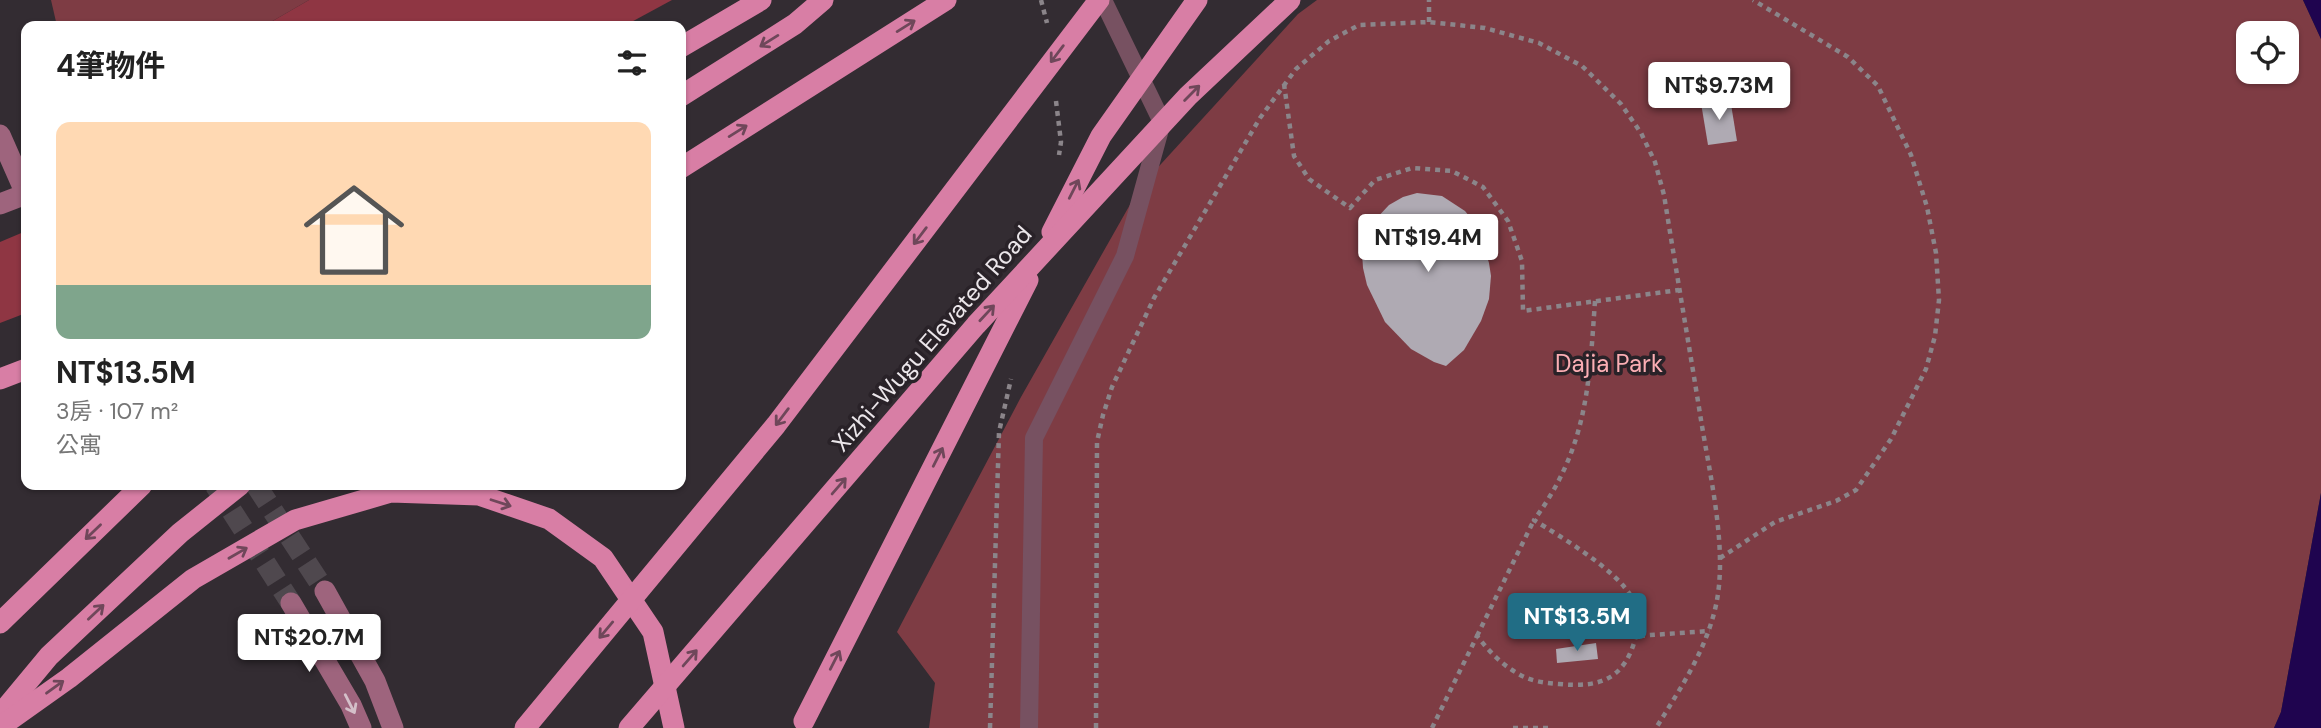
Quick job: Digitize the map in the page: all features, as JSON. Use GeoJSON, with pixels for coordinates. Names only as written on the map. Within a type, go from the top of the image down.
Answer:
{"type":"FeatureCollection","features":[{"type":"Feature","properties":{"kind":"highway"},"geometry":{"type":"LineString","coordinates":[[686,44],[761,0]]}},
{"type":"Feature","properties":{"kind":"highway"},"geometry":{"type":"LineString","coordinates":[[686,93],[795,24],[824,0]]}},
{"type":"Feature","properties":{"kind":"highway"},"geometry":{"type":"LineString","coordinates":[[686,165],[946,0]]}},
{"type":"Feature","properties":{"kind":"highway"},"geometry":{"type":"LineString","coordinates":[[525,728],[776,425],[1101,0]]}},
{"type":"Feature","properties":{"kind":"highway"},"geometry":{"type":"LineString","coordinates":[[801,724],[1101,136],[1197,0]]}},
{"type":"Feature","properties":{"kind":"highway","name":"Xizhi-Wugu Elevated Road"},"geometry":{"type":"LineString","coordinates":[[629,728],[976,325],[1188,96],[1290,0]]}},
{"type":"Feature","properties":{"kind":"highway"},"geometry":{"type":"LineString","coordinates":[[0,379],[21,371]]}},
{"type":"Feature","properties":{"kind":"highway"},"geometry":{"type":"LineString","coordinates":[[0,622],[137,490]]}},
{"type":"Feature","properties":{"kind":"highway"},"geometry":{"type":"LineString","coordinates":[[0,715],[49,656],[180,533],[234,490]]}},
{"type":"Feature","properties":{"kind":"highway"},"geometry":{"type":"LineString","coordinates":[[0,727],[69,678],[193,579],[295,520],[391,492],[479,495],[549,519],[603,558],[653,632],[674,728]]}},
{"type":"Feature","properties":{"kind":"main road"},"geometry":{"type":"LineString","coordinates":[[0,135],[21,183]]}},
{"type":"Feature","properties":{"kind":"main road"},"geometry":{"type":"LineString","coordinates":[[0,204],[21,196]]}},
{"type":"Feature","properties":{"kind":"main road"},"geometry":{"type":"LineString","coordinates":[[325,591],[375,681],[393,728]]}},
{"type":"Feature","properties":{"kind":"main road"},"geometry":{"type":"LineString","coordinates":[[291,603],[351,705],[361,728]]}},
{"type":"Feature","properties":{"kind":"lane"},"geometry":{"type":"LineString","coordinates":[[1029,728],[1034,438],[1125,256],[1162,122],[1101,0]]}},
{"type":"Feature","properties":{"kind":"path"},"geometry":{"type":"LineString","coordinates":[[1041,0],[1046,10],[1049,36]]}},
{"type":"Feature","properties":{"kind":"path"},"geometry":{"type":"LineString","coordinates":[[1429,0],[1429,22]]}},
{"type":"Feature","properties":{"kind":"path"},"geometry":{"type":"LineString","coordinates":[[1720,558],[1775,522],[1836,501],[1856,490],[1891,439],[1926,369],[1935,336],[1939,300],[1936,253],[1927,207],[1911,155],[1878,86],[1848,57],[1754,0]]}},
{"type":"Feature","properties":{"kind":"path"},"geometry":{"type":"LineString","coordinates":[[1096,728],[1097,442],[1112,387],[1154,298],[1260,118],[1296,69],[1329,41],[1359,25],[1429,22],[1485,28],[1539,43],[1582,66],[1614,97],[1641,132],[1655,163],[1664,195],[1713,491],[1720,558],[1717,603],[1710,631],[1698,659],[1656,728]]}},
{"type":"Feature","properties":{"kind":"path"},"geometry":{"type":"LineString","coordinates":[[1284,84],[1294,156],[1309,179],[1350,208],[1375,180],[1412,168],[1452,171],[1482,187],[1508,221],[1522,261],[1523,311],[1679,290]]}},
{"type":"Feature","properties":{"kind":"path"},"geometry":{"type":"LineString","coordinates":[[1055,89],[1061,142],[1058,155]]}},
{"type":"Feature","properties":{"kind":"path"},"geometry":{"type":"LineString","coordinates":[[1432,728],[1534,520],[1564,474],[1586,402],[1595,301]]}},
{"type":"Feature","properties":{"kind":"path"},"geometry":{"type":"LineString","coordinates":[[990,728],[999,432],[1013,369]]}},
{"type":"Feature","properties":{"kind":"path"},"geometry":{"type":"LineString","coordinates":[[1477,636],[1502,663],[1527,678],[1549,684],[1588,685],[1601,682],[1622,669],[1632,654],[1636,636],[1636,611],[1632,599],[1604,569],[1534,520]]}},
{"type":"Feature","properties":{"kind":"path"},"geometry":{"type":"LineString","coordinates":[[1636,636],[1710,631]]}},
{"type":"Feature","properties":{"kind":"path"},"geometry":{"type":"LineString","coordinates":[[1513,728],[1550,728]]}},
{"type":"Feature","properties":{"kind":"green space"},"geometry":{"type":"Polygon","coordinates":[[[51,0],[309,0],[273,21],[56,21],[51,0]]]}},
{"type":"Feature","properties":{"kind":"green space","name":"Dajia Park"},"geometry":{"type":"Polygon","coordinates":[[[1317,0],[2303,0],[2321,39],[2321,493],[2281,712],[2274,728],[929,728],[935,683],[897,632],[1021,397],[1140,187],[1298,14],[1317,0]]]}},
{"type":"Feature","properties":{"kind":"shaded area"},"geometry":{"type":"Polygon","coordinates":[[[309,0],[672,0],[633,21],[273,21],[309,0]]]}},
{"type":"Feature","properties":{"kind":"shaded area"},"geometry":{"type":"Polygon","coordinates":[[[2303,0],[2321,0],[2321,39],[2303,0]]]}},
{"type":"Feature","properties":{"kind":"shaded area"},"geometry":{"type":"Polygon","coordinates":[[[21,233],[21,315],[0,323],[0,242],[21,233]]]}},
{"type":"Feature","properties":{"kind":"shaded area"},"geometry":{"type":"Polygon","coordinates":[[[2321,493],[2321,728],[2274,728],[2281,712],[2321,493]]]}},
{"type":"Feature","properties":{"kind":"building"},"geometry":{"type":"Polygon","coordinates":[[[1730,98],[1737,141],[1708,145],[1701,103],[1730,98]]]}},
{"type":"Feature","properties":{"kind":"building"},"geometry":{"type":"Polygon","coordinates":[[[1417,193],[1442,196],[1465,211],[1477,226],[1489,263],[1489,299],[1481,321],[1464,350],[1446,366],[1411,349],[1385,322],[1367,285],[1363,268],[1362,252],[1374,221],[1389,205],[1417,193]]]}},
{"type":"Feature","properties":{"kind":"building"},"geometry":{"type":"Polygon","coordinates":[[[1596,643],[1598,659],[1557,663],[1556,649],[1596,643]]]}},
{"type":"Feature","properties":{"kind":"tunnel"},"geometry":{"type":"LineString","coordinates":[[218,490],[291,603]]}},
{"type":"Feature","properties":{"kind":"tunnel"},"geometry":{"type":"LineString","coordinates":[[259,490],[325,591]]}}]}
